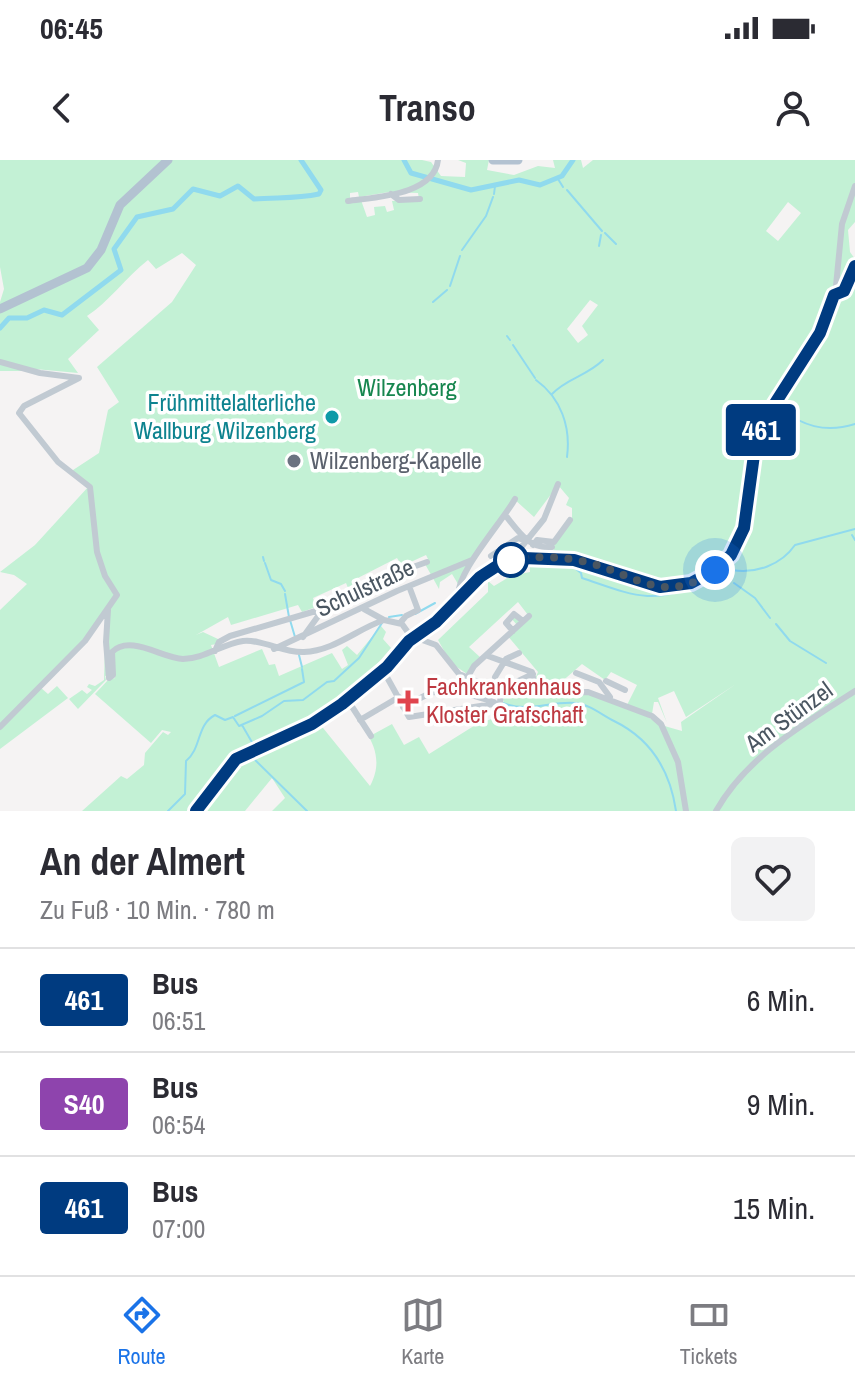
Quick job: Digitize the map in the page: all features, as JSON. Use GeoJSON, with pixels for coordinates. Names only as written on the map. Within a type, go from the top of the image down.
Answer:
{"type":"FeatureCollection","features":[{"type":"Feature","properties":{"kind":"main road"},"geometry":{"type":"LineString","coordinates":[[0,309],[87,268],[101,250],[120,205],[168,160]]}},
{"type":"Feature","properties":{"kind":"main road"},"geometry":{"type":"LineString","coordinates":[[493,160],[518,160]]}},
{"type":"Feature","properties":{"kind":"street"},"geometry":{"type":"LineString","coordinates":[[348,201],[391,194],[429,180],[438,160]]}},
{"type":"Feature","properties":{"kind":"street"},"geometry":{"type":"LineString","coordinates":[[196,811],[234,761],[317,721],[347,699],[383,670],[414,638],[435,624],[481,576],[509,563],[535,557],[579,560],[660,587],[691,583],[715,570],[731,555],[744,528],[754,455],[765,419],[820,333],[834,295],[840,237],[855,186]]}},
{"type":"Feature","properties":{"kind":"street"},"geometry":{"type":"LineString","coordinates":[[391,194],[399,200],[420,199]]}},
{"type":"Feature","properties":{"kind":"street"},"geometry":{"type":"LineString","coordinates":[[834,295],[844,291],[855,266]]}},
{"type":"Feature","properties":{"kind":"street"},"geometry":{"type":"LineString","coordinates":[[0,362],[40,373],[78,377],[77,381],[32,401],[19,411],[58,462],[91,489],[97,552],[105,576],[117,595],[104,619],[83,643],[0,727]]}},
{"type":"Feature","properties":{"kind":"street"},"geometry":{"type":"LineString","coordinates":[[496,573],[530,543],[546,515],[558,484]]}},
{"type":"Feature","properties":{"kind":"street"},"geometry":{"type":"LineString","coordinates":[[459,598],[458,588],[472,560],[508,519],[515,499]]}},
{"type":"Feature","properties":{"kind":"street"},"geometry":{"type":"LineString","coordinates":[[508,519],[520,516]]}},
{"type":"Feature","properties":{"kind":"street"},"geometry":{"type":"LineString","coordinates":[[508,519],[530,543]]}},
{"type":"Feature","properties":{"kind":"street"},"geometry":{"type":"LineString","coordinates":[[530,543],[537,540],[553,542],[570,520]]}},
{"type":"Feature","properties":{"kind":"street"},"geometry":{"type":"LineString","coordinates":[[491,556],[518,538],[552,547]]}},
{"type":"Feature","properties":{"kind":"street","name":"Schulstraße"},"geometry":{"type":"LineString","coordinates":[[274,649],[472,560]]}},
{"type":"Feature","properties":{"kind":"street"},"geometry":{"type":"LineString","coordinates":[[215,651],[220,642],[234,634],[324,608],[400,569],[427,562]]}},
{"type":"Feature","properties":{"kind":"street"},"geometry":{"type":"LineString","coordinates":[[104,619],[108,677],[113,676],[112,654],[118,647],[140,646],[174,658],[195,657],[244,641],[274,649],[315,651],[384,620],[403,619],[418,610],[409,586]]}},
{"type":"Feature","properties":{"kind":"street"},"geometry":{"type":"LineString","coordinates":[[303,637],[324,608]]}},
{"type":"Feature","properties":{"kind":"street"},"geometry":{"type":"LineString","coordinates":[[364,609],[384,620]]}},
{"type":"Feature","properties":{"kind":"street"},"geometry":{"type":"LineString","coordinates":[[467,678],[473,667],[513,631],[506,623],[514,614],[526,618]]}},
{"type":"Feature","properties":{"kind":"street"},"geometry":{"type":"LineString","coordinates":[[403,619],[414,638],[435,644],[454,670],[467,678],[500,691],[584,691],[610,697],[659,721],[679,765],[686,811]]}},
{"type":"Feature","properties":{"kind":"street"},"geometry":{"type":"LineString","coordinates":[[495,677],[504,662],[519,653]]}},
{"type":"Feature","properties":{"kind":"street"},"geometry":{"type":"LineString","coordinates":[[488,656],[533,674]]}},
{"type":"Feature","properties":{"kind":"street"},"geometry":{"type":"LineString","coordinates":[[383,670],[410,717],[498,703]]}},
{"type":"Feature","properties":{"kind":"street"},"geometry":{"type":"LineString","coordinates":[[576,673],[606,680],[625,690]]}},
{"type":"Feature","properties":{"kind":"street"},"geometry":{"type":"LineString","coordinates":[[500,691],[533,674]]}},
{"type":"Feature","properties":{"kind":"street"},"geometry":{"type":"LineString","coordinates":[[533,674],[534,682],[544,693]]}},
{"type":"Feature","properties":{"kind":"street"},"geometry":{"type":"LineString","coordinates":[[606,680],[610,697]]}},
{"type":"Feature","properties":{"kind":"street"},"geometry":{"type":"LineString","coordinates":[[498,703],[500,691]]}},
{"type":"Feature","properties":{"kind":"street","name":"Am Stünzel"},"geometry":{"type":"LineString","coordinates":[[716,811],[733,786],[770,749],[855,691]]}},
{"type":"Feature","properties":{"kind":"street"},"geometry":{"type":"LineString","coordinates":[[403,707],[431,692],[464,693],[498,703]]}},
{"type":"Feature","properties":{"kind":"street"},"geometry":{"type":"LineString","coordinates":[[360,720],[399,697]]}},
{"type":"Feature","properties":{"kind":"street"},"geometry":{"type":"LineString","coordinates":[[347,699],[371,736]]}},
{"type":"Feature","properties":{"kind":"green space","name":"Wilzenberg"},"geometry":{"type":"Polygon","coordinates":[[[0,160],[422,160],[431,162],[441,176],[465,177],[466,163],[458,160],[489,160],[487,170],[514,175],[538,166],[555,168],[553,160],[581,160],[583,168],[593,160],[855,160],[855,222],[848,230],[850,252],[855,259],[855,811],[272,811],[285,798],[272,778],[245,811],[82,811],[121,776],[127,779],[144,765],[145,753],[163,732],[168,735],[171,732],[162,730],[151,743],[95,694],[108,680],[115,678],[115,652],[128,646],[112,650],[111,675],[105,676],[106,680],[78,709],[69,699],[82,690],[87,694],[92,690],[87,687],[89,684],[95,686],[104,680],[106,611],[85,640],[0,726],[0,610],[27,584],[14,575],[0,572],[35,545],[89,486],[70,472],[99,453],[108,410],[119,402],[97,367],[172,302],[196,265],[182,253],[156,269],[148,260],[140,267],[87,316],[99,330],[68,359],[78,373],[24,368],[22,371],[0,371],[0,302],[4,289],[0,267],[0,160]],[[358,192],[350,193],[350,202],[361,200],[367,217],[375,215],[374,207],[385,206],[387,212],[394,210],[392,201],[419,199],[418,193],[389,192],[359,197],[358,192]],[[788,202],[766,231],[778,241],[801,213],[788,202]],[[590,300],[567,329],[578,343],[588,335],[582,326],[598,305],[590,300]],[[558,485],[534,517],[514,499],[458,584],[452,574],[440,582],[439,589],[425,564],[429,561],[426,555],[402,566],[397,558],[352,581],[356,592],[351,595],[346,583],[313,598],[316,607],[302,612],[298,605],[231,625],[228,617],[196,635],[203,632],[218,639],[217,644],[211,645],[219,667],[262,649],[269,665],[275,664],[279,676],[332,653],[342,669],[348,665],[342,650],[347,646],[357,655],[381,626],[386,632],[383,639],[391,648],[345,699],[370,736],[392,724],[404,745],[419,737],[429,754],[477,724],[506,714],[502,694],[584,692],[627,705],[637,685],[611,672],[605,680],[582,664],[559,684],[535,679],[538,672],[507,635],[517,625],[511,618],[516,615],[522,621],[528,615],[518,602],[469,647],[481,658],[467,674],[451,663],[438,640],[488,592],[488,581],[494,586],[511,576],[530,572],[529,554],[553,554],[554,543],[572,521],[572,508],[566,505],[569,498],[558,485]],[[736,684],[686,717],[674,691],[658,698],[667,723],[658,702],[654,702],[652,714],[630,706],[661,725],[682,731],[681,722],[736,684]],[[347,704],[319,723],[370,786],[375,774],[375,752],[372,742],[347,704]]]}},
{"type":"Feature","properties":{"kind":"green space"},"geometry":{"type":"Polygon","coordinates":[[[57,686],[68,698],[0,749],[0,728],[40,687],[48,694],[57,686]]]}},
{"type":"Feature","properties":{"kind":"waterway"},"geometry":{"type":"LineString","coordinates":[[0,328],[9,318],[27,318],[44,310],[62,315],[121,270],[114,249],[137,217],[173,209],[193,189],[220,196],[238,186],[254,199],[319,194],[321,190],[301,160]]}},
{"type":"Feature","properties":{"kind":"waterway"},"geometry":{"type":"LineString","coordinates":[[404,160],[411,173],[471,190],[519,180],[540,185],[562,176],[573,160]]}},
{"type":"Feature","properties":{"kind":"waterway"},"geometry":{"type":"LineString","coordinates":[[558,179],[563,187]]}},
{"type":"Feature","properties":{"kind":"waterway"},"geometry":{"type":"LineString","coordinates":[[494,194],[495,186]]}},
{"type":"Feature","properties":{"kind":"waterway"},"geometry":{"type":"LineString","coordinates":[[567,190],[602,231]]}},
{"type":"Feature","properties":{"kind":"waterway"},"geometry":{"type":"LineString","coordinates":[[462,250],[486,216],[493,197]]}},
{"type":"Feature","properties":{"kind":"waterway"},"geometry":{"type":"LineString","coordinates":[[605,233],[616,244]]}},
{"type":"Feature","properties":{"kind":"waterway"},"geometry":{"type":"LineString","coordinates":[[599,246],[601,235]]}},
{"type":"Feature","properties":{"kind":"waterway"},"geometry":{"type":"LineString","coordinates":[[450,286],[460,256]]}},
{"type":"Feature","properties":{"kind":"waterway"},"geometry":{"type":"LineString","coordinates":[[433,302],[447,290]]}},
{"type":"Feature","properties":{"kind":"waterway"},"geometry":{"type":"LineString","coordinates":[[507,336],[510,340]]}},
{"type":"Feature","properties":{"kind":"waterway"},"geometry":{"type":"LineString","coordinates":[[513,345],[535,378]]}},
{"type":"Feature","properties":{"kind":"waterway"},"geometry":{"type":"LineString","coordinates":[[552,394],[603,360]]}},
{"type":"Feature","properties":{"kind":"waterway"},"geometry":{"type":"LineString","coordinates":[[536,380],[558,404],[566,424],[567,457]]}},
{"type":"Feature","properties":{"kind":"waterway"},"geometry":{"type":"LineString","coordinates":[[742,518],[742,485],[749,470],[751,450],[748,424],[755,407],[766,406]]}},
{"type":"Feature","properties":{"kind":"waterway"},"geometry":{"type":"LineString","coordinates":[[777,408],[814,426],[833,428],[855,424]]}},
{"type":"Feature","properties":{"kind":"waterway"},"geometry":{"type":"LineString","coordinates":[[732,570],[750,571],[767,566],[783,558],[795,545],[855,529]]}},
{"type":"Feature","properties":{"kind":"waterway"},"geometry":{"type":"LineString","coordinates":[[852,535],[855,540]]}},
{"type":"Feature","properties":{"kind":"waterway"},"geometry":{"type":"LineString","coordinates":[[263,557],[264,561]]}},
{"type":"Feature","properties":{"kind":"waterway"},"geometry":{"type":"LineString","coordinates":[[567,562],[581,573],[582,578],[628,593],[669,594],[702,582]]}},
{"type":"Feature","properties":{"kind":"waterway"},"geometry":{"type":"LineString","coordinates":[[265,563],[271,580],[281,584],[285,591]]}},
{"type":"Feature","properties":{"kind":"waterway"},"geometry":{"type":"LineString","coordinates":[[734,583],[755,598],[770,618]]}},
{"type":"Feature","properties":{"kind":"waterway"},"geometry":{"type":"LineString","coordinates":[[457,604],[466,600],[471,590]]}},
{"type":"Feature","properties":{"kind":"waterway"},"geometry":{"type":"LineString","coordinates":[[285,594],[289,617]]}},
{"type":"Feature","properties":{"kind":"waterway"},"geometry":{"type":"LineString","coordinates":[[415,614],[435,603]]}},
{"type":"Feature","properties":{"kind":"waterway"},"geometry":{"type":"LineString","coordinates":[[389,617],[402,615]]}},
{"type":"Feature","properties":{"kind":"waterway"},"geometry":{"type":"LineString","coordinates":[[290,620],[295,637]]}},
{"type":"Feature","properties":{"kind":"waterway"},"geometry":{"type":"LineString","coordinates":[[168,811],[185,794],[186,761],[195,750],[209,719],[215,715],[225,720],[233,717],[239,726],[262,716],[284,701],[303,700],[327,682],[334,681],[359,658],[382,623]]}},
{"type":"Feature","properties":{"kind":"waterway"},"geometry":{"type":"LineString","coordinates":[[776,624],[790,641],[826,663]]}},
{"type":"Feature","properties":{"kind":"waterway"},"geometry":{"type":"LineString","coordinates":[[299,655],[302,667]]}},
{"type":"Feature","properties":{"kind":"waterway"},"geometry":{"type":"LineString","coordinates":[[235,716],[304,682],[302,669]]}},
{"type":"Feature","properties":{"kind":"waterway"},"geometry":{"type":"LineString","coordinates":[[503,703],[521,707],[580,704],[627,728],[657,757],[669,782],[676,811]]}},
{"type":"Feature","properties":{"kind":"waterway"},"geometry":{"type":"LineString","coordinates":[[242,725],[253,744]]}},
{"type":"Feature","properties":{"kind":"waterway"},"geometry":{"type":"LineString","coordinates":[[251,756],[307,811]]}},
{"type":"Feature","properties":{"kind":"bus line","name":"461"},"geometry":{"type":"LineString","coordinates":[[196,811],[236,759],[312,724],[342,704],[387,667],[415,635],[436,622],[480,577],[500,564],[535,557],[574,560],[660,587],[691,583],[715,570],[731,555],[744,528],[754,455],[765,419],[816,339],[834,295],[844,291],[855,266]]}},
{"type":"Feature","properties":{"kind":"place","name":"Frühmittelalterliche Wallburg Wilzenberg"},"geometry":{"type":"Point","coordinates":[332,417]}},
{"type":"Feature","properties":{"kind":"place","name":"Wilzenberg-Kapelle"},"geometry":{"type":"Point","coordinates":[294,461]}},
{"type":"Feature","properties":{"kind":"place","name":"Fachkrankenhaus Kloster Grafschaft"},"geometry":{"type":"Point","coordinates":[408,701]}},
{"type":"Feature","properties":{"kind":"route"},"geometry":{"type":"LineString","coordinates":[[511,560],[535,557],[579,560],[640,583],[660,587],[691,583],[715,570]]}}]}
